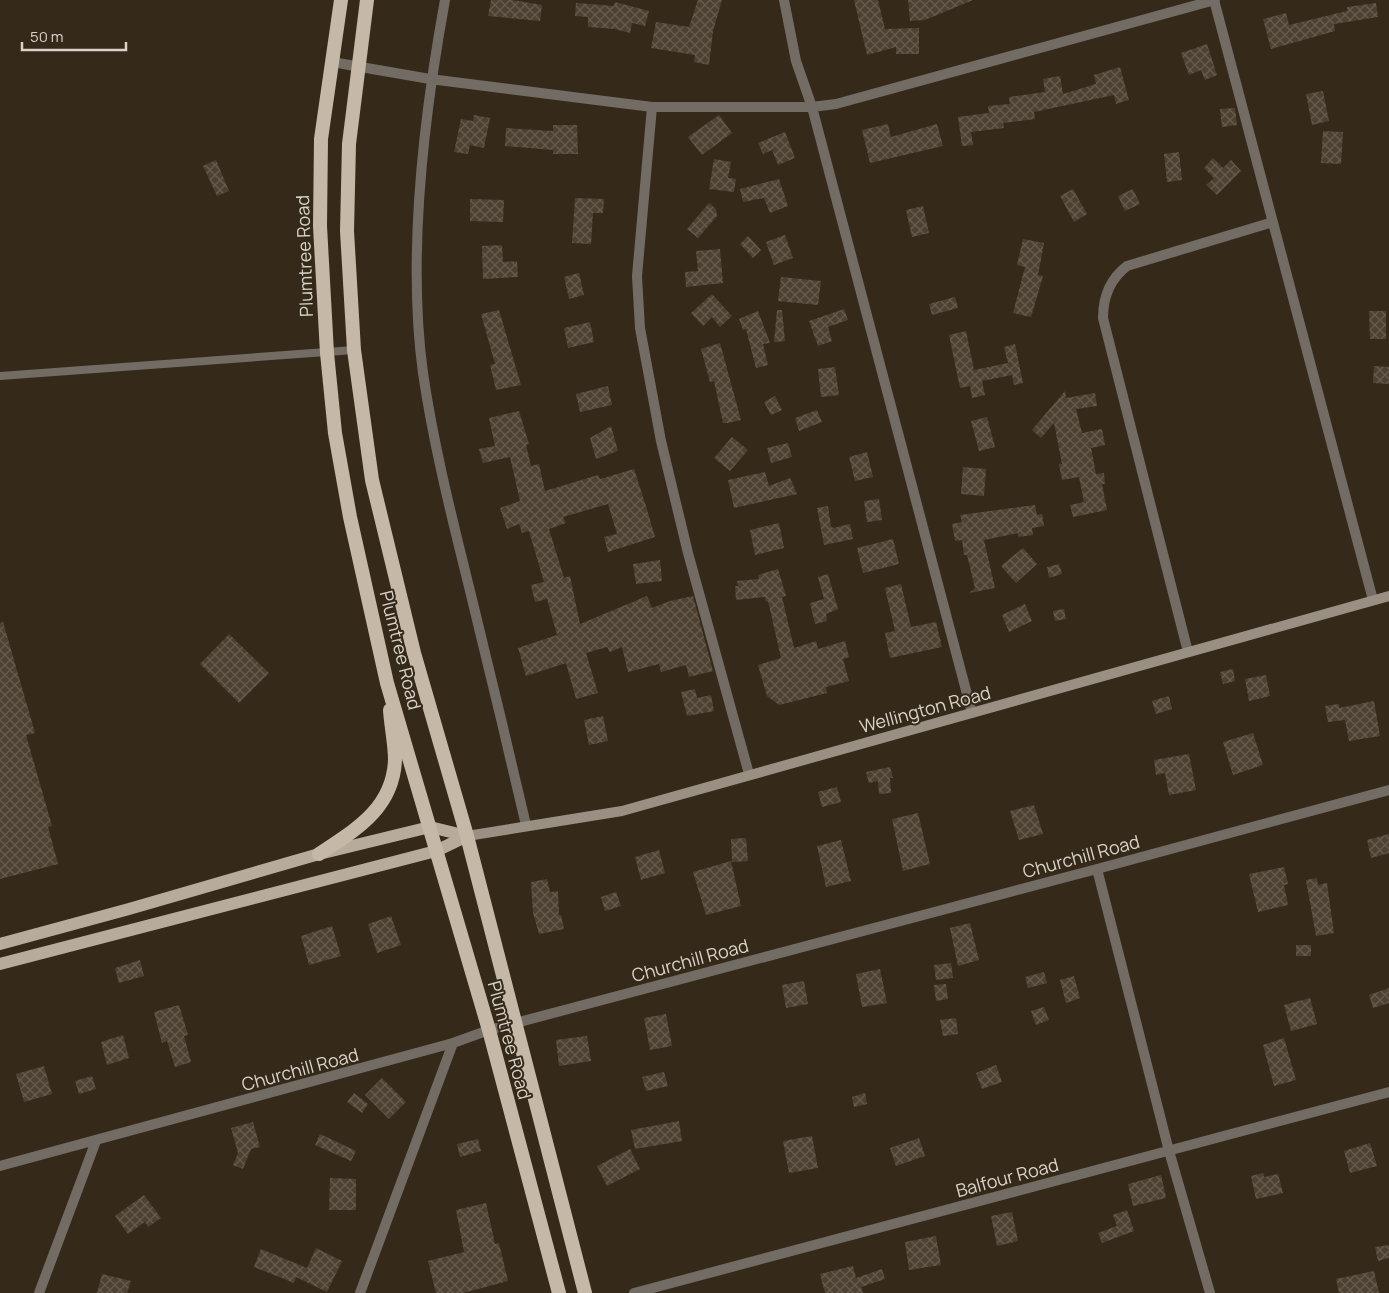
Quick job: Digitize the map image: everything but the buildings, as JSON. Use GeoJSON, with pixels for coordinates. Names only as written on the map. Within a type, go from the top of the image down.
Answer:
{"type":"FeatureCollection","features":[{"type":"Feature","properties":{"kind":"highway","name":"Plumtree Road"},"geometry":{"type":"LineString","coordinates":[[341,0],[321,139],[320,226],[327,353],[335,433],[346,498],[387,683],[489,1030],[559,1293]]}},
{"type":"Feature","properties":{"kind":"highway","name":"Plumtree Road"},"geometry":{"type":"LineString","coordinates":[[367,0],[349,144],[347,231],[354,350],[372,480],[414,653],[467,836],[585,1293]]}},
{"type":"Feature","properties":{"kind":"highway"},"geometry":{"type":"LineString","coordinates":[[319,854],[362,826],[379,806],[390,787],[395,760],[387,683]]}},
{"type":"Feature","properties":{"kind":"main road","name":"Wellington Road"},"geometry":{"type":"LineString","coordinates":[[467,836],[622,811],[1389,596]]}},
{"type":"Feature","properties":{"kind":"main road"},"geometry":{"type":"LineString","coordinates":[[0,944],[319,854],[430,827],[467,836]]}},
{"type":"Feature","properties":{"kind":"main road"},"geometry":{"type":"LineString","coordinates":[[0,964],[436,851],[467,836]]}},
{"type":"Feature","properties":{"kind":"street"},"geometry":{"type":"LineString","coordinates":[[445,0],[430,79],[419,223],[417,298],[423,372],[444,486],[526,825]]}},
{"type":"Feature","properties":{"kind":"street"},"geometry":{"type":"LineString","coordinates":[[784,0],[796,61],[812,107],[972,713]]}},
{"type":"Feature","properties":{"kind":"street"},"geometry":{"type":"LineString","coordinates":[[332,62],[430,79],[652,107],[812,107],[836,104],[1215,0],[1373,600]]}},
{"type":"Feature","properties":{"kind":"street"},"geometry":{"type":"LineString","coordinates":[[652,107],[637,276],[640,328],[660,441],[688,553],[749,774]]}},
{"type":"Feature","properties":{"kind":"street"},"geometry":{"type":"LineString","coordinates":[[1188,652],[1103,318],[1103,305],[1112,281],[1127,266],[1273,222]]}},
{"type":"Feature","properties":{"kind":"street","name":"Churchill Road"},"geometry":{"type":"LineString","coordinates":[[0,1166],[453,1043],[489,1030],[1389,790]]}},
{"type":"Feature","properties":{"kind":"street"},"geometry":{"type":"LineString","coordinates":[[1097,869],[1169,1151],[1210,1293]]}},
{"type":"Feature","properties":{"kind":"street"},"geometry":{"type":"LineString","coordinates":[[360,1293],[453,1043]]}},
{"type":"Feature","properties":{"kind":"street","name":"Balfour Road"},"geometry":{"type":"LineString","coordinates":[[634,1293],[1389,1092]]}},
{"type":"Feature","properties":{"kind":"street"},"geometry":{"type":"LineString","coordinates":[[39,1293],[96,1141]]}},
{"type":"Feature","properties":{"kind":"lane"},"geometry":{"type":"LineString","coordinates":[[0,376],[354,350]]}}]}
